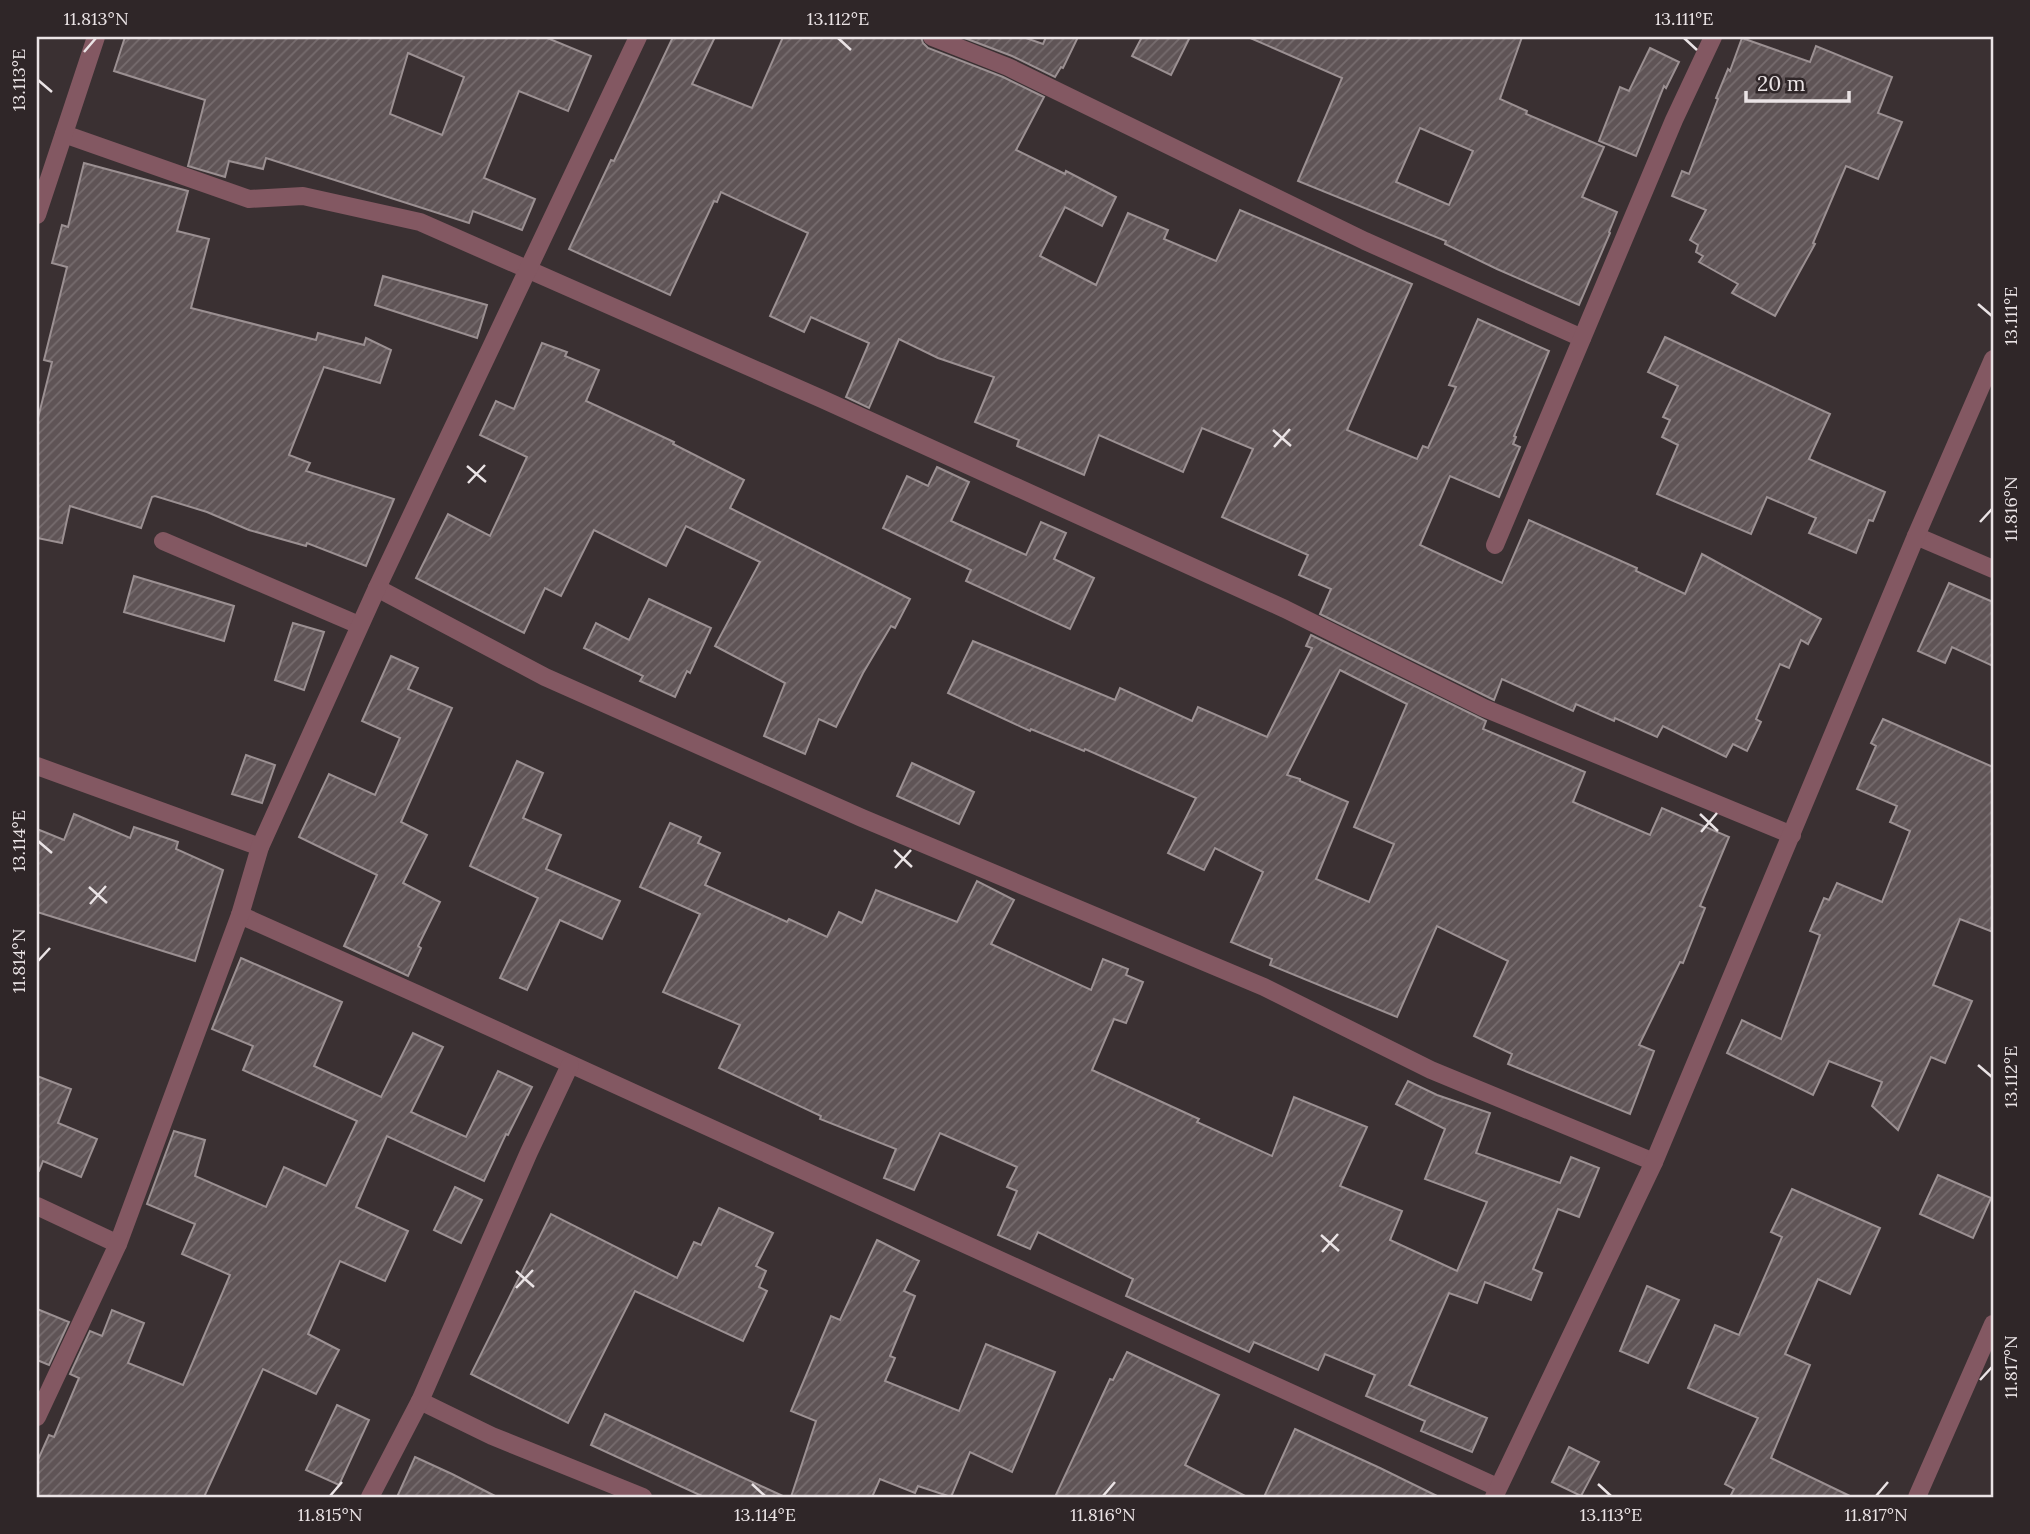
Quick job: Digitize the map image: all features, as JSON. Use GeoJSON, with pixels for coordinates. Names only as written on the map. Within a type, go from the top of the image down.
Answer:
{"type":"FeatureCollection","features":[{"type":"Feature","properties":{"kind":"street"},"geometry":{"type":"LineString","coordinates":[[37,215],[96,37]]}},
{"type":"Feature","properties":{"kind":"street"},"geometry":{"type":"LineString","coordinates":[[37,1417],[118,1244],[240,915],[261,847],[359,625],[638,37]]}},
{"type":"Feature","properties":{"kind":"street"},"geometry":{"type":"LineString","coordinates":[[932,37],[1008,68],[1365,241],[1582,338]]}},
{"type":"Feature","properties":{"kind":"street"},"geometry":{"type":"LineString","coordinates":[[1495,545],[1674,120],[1713,37]]}},
{"type":"Feature","properties":{"kind":"street"},"geometry":{"type":"LineString","coordinates":[[64,134],[249,199],[303,196],[420,222],[822,399],[1285,609],[1484,708],[1792,835]]}},
{"type":"Feature","properties":{"kind":"street"},"geometry":{"type":"LineString","coordinates":[[240,915],[1496,1492],[1654,1161],[1993,359]]}},
{"type":"Feature","properties":{"kind":"street"},"geometry":{"type":"LineString","coordinates":[[1916,536],[1993,569]]}},
{"type":"Feature","properties":{"kind":"street"},"geometry":{"type":"LineString","coordinates":[[163,541],[359,625]]}},
{"type":"Feature","properties":{"kind":"street"},"geometry":{"type":"LineString","coordinates":[[377,588],[558,682],[862,818],[1264,986],[1431,1070],[1654,1161]]}},
{"type":"Feature","properties":{"kind":"street"},"geometry":{"type":"LineString","coordinates":[[37,766],[261,847]]}},
{"type":"Feature","properties":{"kind":"street"},"geometry":{"type":"LineString","coordinates":[[370,1497],[420,1401],[570,1065]]}},
{"type":"Feature","properties":{"kind":"street"},"geometry":{"type":"LineString","coordinates":[[37,1206],[118,1244]]}},
{"type":"Feature","properties":{"kind":"street"},"geometry":{"type":"LineString","coordinates":[[1917,1497],[1993,1324]]}},
{"type":"Feature","properties":{"kind":"street"},"geometry":{"type":"LineString","coordinates":[[420,1401],[492,1436],[643,1497]]}},
{"type":"Feature","properties":{"kind":"building"},"geometry":{"type":"Polygon","coordinates":[[[125,37],[545,37],[591,56],[568,111],[519,91],[484,178],[535,199],[522,230],[473,211],[469,223],[266,158],[263,169],[229,161],[225,177],[188,166],[205,100],[114,71],[125,37]],[[408,53],[390,114],[442,135],[464,77],[408,53]]]}},
{"type":"Feature","properties":{"kind":"building"},"geometry":{"type":"Polygon","coordinates":[[[673,37],[715,37],[692,84],[752,108],[783,37],[921,37],[928,48],[1003,77],[1044,97],[1016,150],[1065,174],[1066,171],[1116,197],[1102,226],[1065,207],[1040,256],[1096,285],[1128,213],[1168,230],[1164,239],[1216,261],[1240,210],[1412,284],[1347,430],[1417,459],[1423,446],[1428,448],[1456,387],[1449,385],[1478,319],[1549,351],[1514,436],[1516,437],[1513,444],[1520,447],[1499,497],[1450,476],[1420,545],[1502,583],[1529,520],[1637,568],[1636,571],[1685,594],[1702,554],[1821,619],[1808,644],[1801,640],[1789,668],[1780,664],[1756,719],[1761,722],[1747,751],[1733,744],[1726,757],[1663,726],[1657,737],[1576,704],[1573,711],[1502,679],[1494,700],[1320,614],[1331,589],[1299,575],[1308,555],[1222,517],[1253,449],[1202,428],[1183,472],[1099,435],[1084,475],[1017,446],[1019,440],[975,422],[994,377],[938,358],[899,339],[869,408],[846,397],[869,343],[811,317],[804,332],[770,316],[808,233],[721,192],[717,202],[714,201],[670,295],[569,249],[673,37]]]}},
{"type":"Feature","properties":{"kind":"building"},"geometry":{"type":"Polygon","coordinates":[[[962,37],[1023,37],[1043,44],[1046,37],[1078,37],[1063,68],[1061,67],[1055,77],[1012,56],[962,37]]]}},
{"type":"Feature","properties":{"kind":"building"},"geometry":{"type":"Polygon","coordinates":[[[1142,37],[1190,37],[1171,75],[1132,56],[1142,37]]]}},
{"type":"Feature","properties":{"kind":"building"},"geometry":{"type":"Polygon","coordinates":[[[1248,37],[1522,37],[1500,99],[1527,111],[1526,114],[1604,147],[1582,197],[1617,212],[1579,305],[1445,244],[1446,241],[1298,181],[1342,78],[1248,37]],[[1420,128],[1396,182],[1449,205],[1473,151],[1420,128]]]}},
{"type":"Feature","properties":{"kind":"building"},"geometry":{"type":"Polygon","coordinates":[[[1742,38],[1810,62],[1816,46],[1892,77],[1878,113],[1902,122],[1878,179],[1846,166],[1813,243],[1815,244],[1775,316],[1732,293],[1738,284],[1699,262],[1703,256],[1696,252],[1698,245],[1690,240],[1706,210],[1672,196],[1682,171],[1689,174],[1718,99],[1716,98],[1728,69],[1730,71],[1742,38]]]}},
{"type":"Feature","properties":{"kind":"building"},"geometry":{"type":"Polygon","coordinates":[[[1650,48],[1679,62],[1666,88],[1664,86],[1636,156],[1599,141],[1620,87],[1629,91],[1650,48]]]}},
{"type":"Feature","properties":{"kind":"building"},"geometry":{"type":"Polygon","coordinates":[[[84,163],[188,191],[177,231],[209,239],[191,308],[316,340],[318,333],[364,345],[366,338],[391,350],[380,383],[324,367],[289,455],[310,463],[306,471],[394,499],[366,566],[307,543],[306,546],[249,530],[207,512],[155,496],[152,497],[141,528],[70,506],[62,543],[37,538],[37,422],[52,362],[44,360],[67,267],[52,263],[62,225],[68,227],[84,163]]]}},
{"type":"Feature","properties":{"kind":"building"},"geometry":{"type":"Polygon","coordinates":[[[383,276],[487,305],[477,338],[375,305],[383,276]]]}},
{"type":"Feature","properties":{"kind":"building"},"geometry":{"type":"Polygon","coordinates":[[[1665,337],[1830,414],[1809,459],[1885,492],[1873,521],[1869,520],[1856,553],[1809,533],[1816,518],[1767,497],[1751,534],[1657,494],[1678,445],[1662,437],[1670,420],[1663,417],[1678,386],[1648,372],[1665,337]]]}},
{"type":"Feature","properties":{"kind":"building"},"geometry":{"type":"Polygon","coordinates":[[[542,343],[567,352],[565,356],[599,370],[586,401],[674,442],[673,444],[744,480],[730,508],[910,599],[895,628],[891,626],[863,673],[836,727],[819,719],[805,754],[764,736],[785,683],[715,646],[760,562],[686,526],[666,566],[594,530],[561,596],[545,588],[524,633],[416,578],[448,514],[490,536],[527,457],[480,435],[496,401],[514,409],[542,343]]]}},
{"type":"Feature","properties":{"kind":"building"},"geometry":{"type":"Polygon","coordinates":[[[937,467],[969,482],[951,521],[1026,555],[1041,522],[1066,533],[1054,559],[1094,578],[1070,629],[966,581],[971,570],[883,528],[907,476],[928,486],[937,467]]]}},
{"type":"Feature","properties":{"kind":"building"},"geometry":{"type":"Polygon","coordinates":[[[134,576],[234,606],[224,641],[124,612],[134,576]]]}},
{"type":"Feature","properties":{"kind":"building"},"geometry":{"type":"Polygon","coordinates":[[[1949,583],[1993,602],[1993,666],[1952,647],[1945,663],[1918,651],[1949,583]]]}},
{"type":"Feature","properties":{"kind":"building"},"geometry":{"type":"Polygon","coordinates":[[[649,599],[711,628],[690,673],[687,671],[675,697],[640,681],[643,676],[584,648],[596,623],[629,640],[649,599]]]}},
{"type":"Feature","properties":{"kind":"building"},"geometry":{"type":"Polygon","coordinates":[[[293,623],[324,632],[304,690],[275,680],[293,623]]]}},
{"type":"Feature","properties":{"kind":"building"},"geometry":{"type":"Polygon","coordinates":[[[1311,635],[1486,721],[1483,729],[1585,772],[1573,802],[1650,835],[1662,808],[1729,837],[1700,906],[1705,908],[1683,963],[1680,962],[1639,1045],[1654,1051],[1630,1114],[1508,1064],[1512,1054],[1474,1036],[1508,961],[1437,926],[1397,1017],[1270,965],[1272,959],[1231,942],[1263,872],[1215,848],[1204,870],[1168,853],[1196,798],[1085,749],[1084,751],[1031,729],[1030,731],[948,693],[973,641],[1115,700],[1120,688],[1192,721],[1198,707],[1267,737],[1312,648],[1306,646],[1311,635]],[[1340,670],[1287,775],[1348,802],[1316,879],[1369,902],[1394,844],[1354,827],[1407,704],[1340,670]]]}},
{"type":"Feature","properties":{"kind":"building"},"geometry":{"type":"Polygon","coordinates":[[[391,656],[418,668],[408,689],[452,708],[401,822],[427,835],[403,883],[440,902],[418,946],[421,948],[408,976],[344,946],[377,875],[299,837],[329,774],[375,795],[400,738],[362,721],[391,656]]]}},
{"type":"Feature","properties":{"kind":"building"},"geometry":{"type":"Polygon","coordinates":[[[1883,719],[1993,767],[1993,932],[1960,919],[1933,985],[1972,1001],[1945,1063],[1931,1057],[1898,1130],[1872,1106],[1882,1082],[1829,1061],[1813,1095],[1727,1053],[1742,1020],[1781,1039],[1820,935],[1810,931],[1824,898],[1829,900],[1837,883],[1882,902],[1910,831],[1890,822],[1897,806],[1857,789],[1876,746],[1871,743],[1883,719]]]}},
{"type":"Feature","properties":{"kind":"building"},"geometry":{"type":"Polygon","coordinates":[[[246,755],[275,765],[262,803],[232,794],[246,755]]]}},
{"type":"Feature","properties":{"kind":"building"},"geometry":{"type":"Polygon","coordinates":[[[517,761],[543,773],[523,818],[561,835],[546,869],[620,901],[602,939],[560,920],[527,990],[500,978],[538,898],[470,866],[517,761]]]}},
{"type":"Feature","properties":{"kind":"building"},"geometry":{"type":"Polygon","coordinates":[[[912,763],[974,792],[959,824],[897,796],[912,763]]]}},
{"type":"Feature","properties":{"kind":"building"},"geometry":{"type":"Polygon","coordinates":[[[74,814],[130,838],[134,827],[178,842],[176,849],[223,870],[195,961],[37,912],[37,829],[64,840],[74,814]]]}},
{"type":"Feature","properties":{"kind":"building"},"geometry":{"type":"Polygon","coordinates":[[[670,823],[701,837],[698,843],[720,853],[705,885],[827,937],[839,912],[862,923],[876,890],[957,922],[977,881],[1014,900],[991,944],[1091,990],[1103,959],[1128,969],[1126,975],[1143,982],[1126,1023],[1114,1019],[1092,1070],[1272,1156],[1294,1097],[1367,1127],[1340,1186],[1402,1211],[1390,1240],[1457,1271],[1487,1202],[1425,1179],[1445,1129],[1396,1104],[1408,1081],[1437,1095],[1490,1113],[1476,1153],[1560,1183],[1571,1157],[1599,1168],[1579,1217],[1558,1209],[1533,1269],[1542,1273],[1531,1300],[1485,1282],[1477,1303],[1449,1293],[1409,1385],[1487,1418],[1472,1452],[1421,1431],[1425,1421],[1366,1396],[1375,1375],[1325,1354],[1318,1370],[1254,1342],[1249,1352],[1126,1296],[1133,1279],[1038,1232],[1030,1249],[998,1235],[1017,1191],[1007,1187],[1017,1167],[940,1133],[914,1190],[884,1178],[896,1149],[820,1119],[821,1116],[719,1068],[740,1025],[663,992],[700,914],[640,887],[670,823]]]}},
{"type":"Feature","properties":{"kind":"building"},"geometry":{"type":"Polygon","coordinates":[[[241,958],[342,1002],[314,1066],[381,1097],[413,1033],[443,1047],[411,1112],[466,1137],[498,1071],[532,1087],[484,1181],[387,1136],[356,1207],[408,1231],[385,1281],[340,1261],[308,1334],[339,1350],[316,1394],[263,1369],[204,1497],[37,1497],[37,1462],[49,1435],[54,1437],[79,1378],[70,1374],[90,1331],[102,1336],[112,1310],[144,1323],[128,1363],[183,1385],[230,1275],[182,1254],[195,1224],[147,1204],[174,1131],[205,1140],[195,1176],[266,1207],[284,1167],[326,1186],[357,1121],[243,1070],[253,1046],[212,1029],[241,958]]]}},
{"type":"Feature","properties":{"kind":"building"},"geometry":{"type":"Polygon","coordinates":[[[37,1076],[71,1089],[58,1123],[97,1139],[81,1177],[43,1161],[37,1171],[37,1076]]]}},
{"type":"Feature","properties":{"kind":"building"},"geometry":{"type":"Polygon","coordinates":[[[1938,1175],[1991,1198],[1973,1238],[1920,1214],[1938,1175]]]}},
{"type":"Feature","properties":{"kind":"building"},"geometry":{"type":"Polygon","coordinates":[[[455,1187],[482,1200],[461,1243],[434,1230],[455,1187]]]}},
{"type":"Feature","properties":{"kind":"building"},"geometry":{"type":"Polygon","coordinates":[[[1792,1189],[1880,1228],[1850,1294],[1818,1279],[1785,1354],[1810,1365],[1771,1458],[1852,1497],[1730,1497],[1734,1489],[1725,1484],[1758,1418],[1688,1388],[1715,1325],[1739,1335],[1782,1237],[1771,1232],[1792,1189]]]}},
{"type":"Feature","properties":{"kind":"building"},"geometry":{"type":"Polygon","coordinates":[[[719,1208],[773,1233],[756,1266],[766,1271],[759,1287],[767,1291],[743,1341],[635,1291],[568,1423],[471,1374],[551,1214],[677,1278],[694,1242],[701,1245],[719,1208]]]}},
{"type":"Feature","properties":{"kind":"building"},"geometry":{"type":"Polygon","coordinates":[[[877,1240],[919,1261],[904,1291],[915,1296],[890,1356],[895,1358],[885,1381],[959,1411],[986,1344],[1055,1372],[1012,1472],[970,1452],[951,1497],[918,1486],[915,1493],[880,1479],[872,1497],[791,1497],[816,1421],[791,1411],[831,1316],[840,1320],[877,1240]]]}},
{"type":"Feature","properties":{"kind":"building"},"geometry":{"type":"Polygon","coordinates":[[[1647,1286],[1679,1300],[1648,1363],[1620,1351],[1647,1286]]]}},
{"type":"Feature","properties":{"kind":"building"},"geometry":{"type":"Polygon","coordinates":[[[37,1309],[69,1322],[49,1365],[37,1360],[37,1309]]]}},
{"type":"Feature","properties":{"kind":"building"},"geometry":{"type":"Polygon","coordinates":[[[1127,1352],[1219,1395],[1185,1465],[1247,1497],[1055,1497],[1110,1379],[1113,1380],[1127,1352]]]}},
{"type":"Feature","properties":{"kind":"building"},"geometry":{"type":"Polygon","coordinates":[[[337,1405],[369,1420],[339,1485],[306,1470],[337,1405]]]}},
{"type":"Feature","properties":{"kind":"building"},"geometry":{"type":"Polygon","coordinates":[[[605,1414],[785,1497],[704,1497],[591,1445],[605,1414]]]}},
{"type":"Feature","properties":{"kind":"building"},"geometry":{"type":"Polygon","coordinates":[[[1295,1429],[1380,1468],[1439,1497],[1264,1497],[1295,1429]]]}},
{"type":"Feature","properties":{"kind":"building"},"geometry":{"type":"Polygon","coordinates":[[[1569,1447],[1599,1462],[1581,1496],[1552,1482],[1569,1447]]]}},
{"type":"Feature","properties":{"kind":"building"},"geometry":{"type":"Polygon","coordinates":[[[415,1457],[452,1474],[497,1497],[397,1497],[415,1457]]]}}]}
